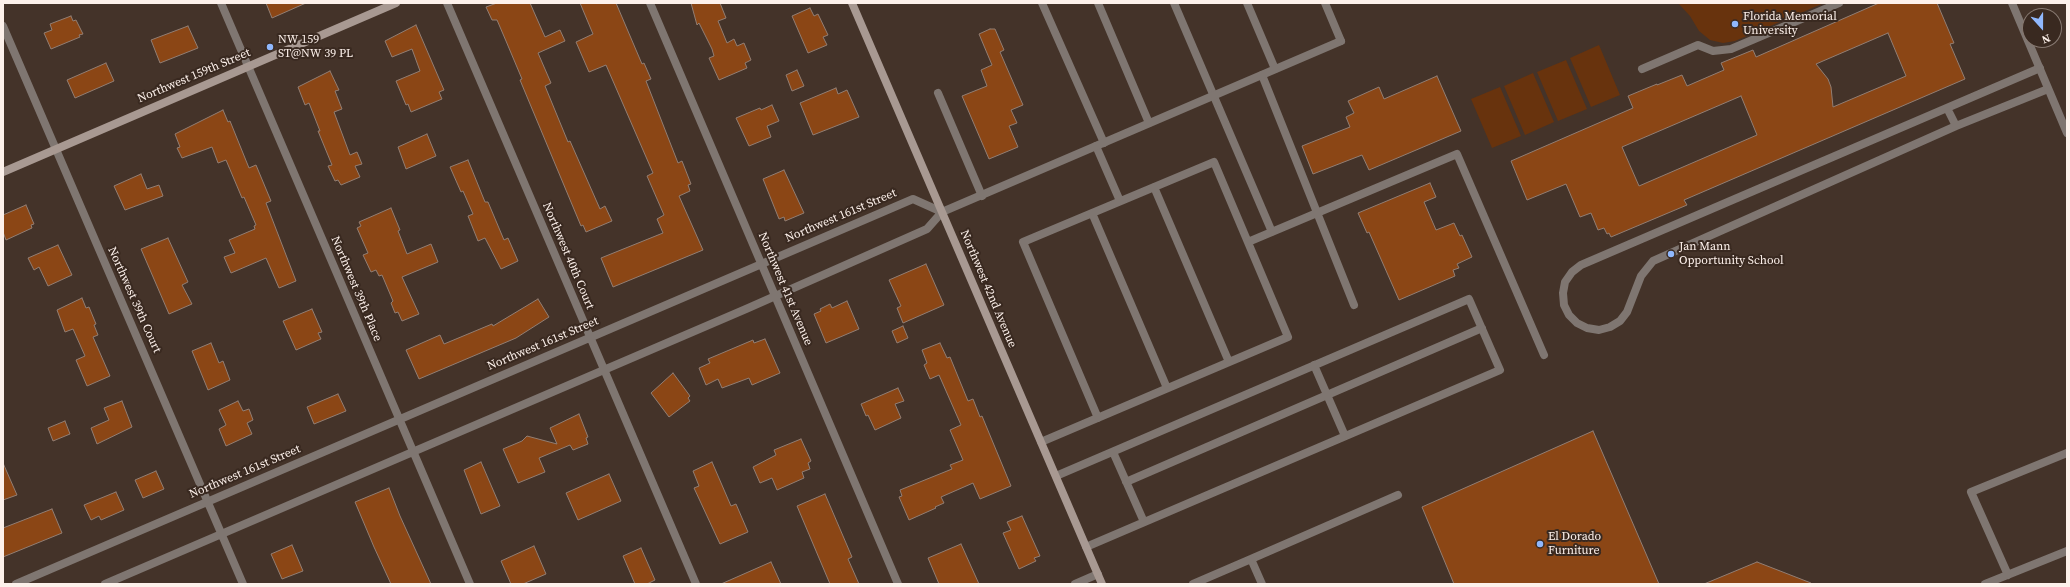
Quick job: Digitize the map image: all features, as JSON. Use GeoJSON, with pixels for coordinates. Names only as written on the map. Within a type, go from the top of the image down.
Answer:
{"type":"FeatureCollection","features":[{"type":"Feature","properties":{"kind":"street","name":"Northwest 39th Place"},"geometry":{"type":"LineString","coordinates":[[221,3],[470,584]]}},
{"type":"Feature","properties":{"kind":"street","name":"Northwest 159th Street"},"geometry":{"type":"LineString","coordinates":[[3,172],[396,3]]}},
{"type":"Feature","properties":{"kind":"street","name":"Northwest 40th Court"},"geometry":{"type":"LineString","coordinates":[[447,3],[696,584]]}},
{"type":"Feature","properties":{"kind":"street","name":"Northwest 41st Avenue"},"geometry":{"type":"LineString","coordinates":[[650,3],[898,584]]}},
{"type":"Feature","properties":{"kind":"street","name":"Northwest 42nd Avenue"},"geometry":{"type":"LineString","coordinates":[[852,3],[1102,584]]}},
{"type":"Feature","properties":{"kind":"street"},"geometry":{"type":"LineString","coordinates":[[1042,3],[1100,145],[1120,202]]}},
{"type":"Feature","properties":{"kind":"street"},"geometry":{"type":"LineString","coordinates":[[1098,3],[1150,124]]}},
{"type":"Feature","properties":{"kind":"street"},"geometry":{"type":"LineString","coordinates":[[1174,3],[1272,232]]}},
{"type":"Feature","properties":{"kind":"street"},"geometry":{"type":"LineString","coordinates":[[1247,3],[1275,69]]}},
{"type":"Feature","properties":{"kind":"street"},"geometry":{"type":"LineString","coordinates":[[105,584],[604,370],[926,229],[942,212],[1341,41],[1325,3]]}},
{"type":"Feature","properties":{"kind":"street"},"geometry":{"type":"LineString","coordinates":[[1642,69],[1698,45],[1713,51],[1731,49],[1839,3]]}},
{"type":"Feature","properties":{"kind":"street"},"geometry":{"type":"LineString","coordinates":[[2012,3],[2067,133]]}},
{"type":"Feature","properties":{"kind":"street","name":"Northwest 39th Court"},"geometry":{"type":"LineString","coordinates":[[3,26],[243,584]]}},
{"type":"Feature","properties":{"kind":"street"},"geometry":{"type":"LineString","coordinates":[[2040,68],[1581,265],[1572,272],[1565,282],[1563,293],[1564,305],[1569,315],[1577,323],[1587,328],[1599,330],[1610,327],[1620,321],[1627,312],[1641,276],[1653,261],[1956,126],[2048,89]]}},
{"type":"Feature","properties":{"kind":"street"},"geometry":{"type":"LineString","coordinates":[[1262,75],[1354,305]]}},
{"type":"Feature","properties":{"kind":"street"},"geometry":{"type":"LineString","coordinates":[[938,93],[982,196]]}},
{"type":"Feature","properties":{"kind":"street"},"geometry":{"type":"LineString","coordinates":[[1948,108],[1956,126]]}},
{"type":"Feature","properties":{"kind":"street"},"geometry":{"type":"LineString","coordinates":[[1248,242],[1457,154],[1544,355]]}},
{"type":"Feature","properties":{"kind":"street"},"geometry":{"type":"LineString","coordinates":[[1041,442],[1098,418],[1167,388],[1288,337],[1214,162],[1023,242],[1098,418]]}},
{"type":"Feature","properties":{"kind":"street"},"geometry":{"type":"LineString","coordinates":[[1154,187],[1229,362]]}},
{"type":"Feature","properties":{"kind":"street","name":"Northwest 161st Street"},"geometry":{"type":"LineString","coordinates":[[16,584],[913,199],[942,212]]}},
{"type":"Feature","properties":{"kind":"street"},"geometry":{"type":"LineString","coordinates":[[1092,213],[1167,388]]}},
{"type":"Feature","properties":{"kind":"street"},"geometry":{"type":"LineString","coordinates":[[1056,476],[1469,299],[1500,370],[1086,547]]}},
{"type":"Feature","properties":{"kind":"street"},"geometry":{"type":"LineString","coordinates":[[1126,482],[1482,328]]}},
{"type":"Feature","properties":{"kind":"street"},"geometry":{"type":"LineString","coordinates":[[1314,365],[1345,436]]}},
{"type":"Feature","properties":{"kind":"street"},"geometry":{"type":"LineString","coordinates":[[1113,452],[1144,522]]}},
{"type":"Feature","properties":{"kind":"street"},"geometry":{"type":"LineString","coordinates":[[2008,575],[1971,492],[2067,453]]}},
{"type":"Feature","properties":{"kind":"street"},"geometry":{"type":"LineString","coordinates":[[1193,584],[1398,495]]}},
{"type":"Feature","properties":{"kind":"street"},"geometry":{"type":"LineString","coordinates":[[1984,584],[2067,551]]}},
{"type":"Feature","properties":{"kind":"street"},"geometry":{"type":"LineString","coordinates":[[1251,559],[1262,584]]}},
{"type":"Feature","properties":{"kind":"street"},"geometry":{"type":"LineString","coordinates":[[1075,584],[1098,574]]}},
{"type":"Feature","properties":{"kind":"shaded area","name":"Florida Memorial University"},"geometry":{"type":"Polygon","coordinates":[[[1678,3],[1824,3],[1735,41],[1723,43],[1710,40],[1699,31],[1690,16],[1678,3]]]}},
{"type":"Feature","properties":{"kind":"shaded area"},"geometry":{"type":"Polygon","coordinates":[[[1599,45],[1620,95],[1591,107],[1570,58],[1599,45]]]}},
{"type":"Feature","properties":{"kind":"shaded area"},"geometry":{"type":"Polygon","coordinates":[[[1566,60],[1587,109],[1558,121],[1537,72],[1566,60]]]}},
{"type":"Feature","properties":{"kind":"shaded area"},"geometry":{"type":"Polygon","coordinates":[[[1533,73],[1554,122],[1525,135],[1504,86],[1533,73]]]}},
{"type":"Feature","properties":{"kind":"shaded area"},"geometry":{"type":"Polygon","coordinates":[[[1500,87],[1521,136],[1492,148],[1471,99],[1500,87]]]}},
{"type":"Feature","properties":{"kind":"building"},"geometry":{"type":"Polygon","coordinates":[[[266,3],[306,3],[272,18],[266,3]]]}},
{"type":"Feature","properties":{"kind":"building"},"geometry":{"type":"Polygon","coordinates":[[[497,3],[530,3],[545,37],[560,30],[565,41],[538,53],[551,83],[545,86],[568,142],[570,141],[600,209],[605,206],[612,221],[586,232],[583,225],[581,226],[520,80],[522,79],[497,20],[492,20],[486,7],[497,3]]]}},
{"type":"Feature","properties":{"kind":"building"},"geometry":{"type":"Polygon","coordinates":[[[580,3],[616,3],[642,64],[644,63],[651,79],[646,81],[678,163],[682,161],[691,184],[688,185],[690,191],[679,196],[703,250],[613,287],[601,258],[663,233],[657,219],[664,215],[647,176],[653,173],[606,65],[589,72],[576,42],[593,34],[580,3]]]}},
{"type":"Feature","properties":{"kind":"building"},"geometry":{"type":"Polygon","coordinates":[[[691,3],[720,3],[726,18],[718,21],[727,43],[734,39],[737,46],[744,43],[751,60],[745,63],[747,68],[719,80],[709,58],[714,56],[712,49],[699,23],[697,25],[691,3]]]}},
{"type":"Feature","properties":{"kind":"building"},"geometry":{"type":"Polygon","coordinates":[[[1879,3],[1937,3],[1954,43],[1950,44],[1965,79],[1684,200],[1687,205],[1611,237],[1609,233],[1607,234],[1604,228],[1598,230],[1591,213],[1580,217],[1566,184],[1527,200],[1511,161],[1633,108],[1628,96],[1682,75],[1687,86],[1724,70],[1721,63],[1753,50],[1756,57],[1879,3]],[[1888,33],[1816,64],[1828,79],[1831,87],[1833,107],[1906,76],[1888,33]],[[1741,96],[1622,147],[1639,186],[1757,135],[1741,96]]]}},
{"type":"Feature","properties":{"kind":"building"},"geometry":{"type":"Polygon","coordinates":[[[810,8],[814,16],[818,14],[828,35],[823,37],[827,45],[808,53],[792,16],[810,8]]]}},
{"type":"Feature","properties":{"kind":"building"},"geometry":{"type":"Polygon","coordinates":[[[71,16],[73,21],[76,20],[83,34],[79,35],[80,37],[51,49],[44,33],[52,30],[50,24],[71,16]]]}},
{"type":"Feature","properties":{"kind":"building"},"geometry":{"type":"Polygon","coordinates":[[[416,25],[444,90],[439,92],[442,99],[411,112],[408,104],[406,105],[396,81],[420,71],[412,49],[392,57],[385,41],[416,25]]]}},
{"type":"Feature","properties":{"kind":"building"},"geometry":{"type":"Polygon","coordinates":[[[188,26],[198,48],[160,63],[151,40],[188,26]]]}},
{"type":"Feature","properties":{"kind":"building"},"geometry":{"type":"Polygon","coordinates":[[[990,29],[995,29],[1004,50],[1000,52],[1023,105],[1011,110],[1017,123],[1009,126],[1018,147],[989,159],[962,96],[987,86],[981,70],[992,65],[979,34],[990,29]]]}},
{"type":"Feature","properties":{"kind":"building"},"geometry":{"type":"Polygon","coordinates":[[[106,63],[114,81],[75,98],[67,80],[106,63]]]}},
{"type":"Feature","properties":{"kind":"building"},"geometry":{"type":"Polygon","coordinates":[[[797,70],[804,86],[792,91],[786,75],[797,70]]]}},
{"type":"Feature","properties":{"kind":"building"},"geometry":{"type":"Polygon","coordinates":[[[330,71],[339,90],[335,91],[342,109],[334,112],[350,155],[357,152],[362,164],[355,166],[360,177],[341,185],[338,180],[335,181],[328,166],[332,165],[318,131],[320,131],[309,103],[305,105],[298,87],[330,71]]]}},
{"type":"Feature","properties":{"kind":"building"},"geometry":{"type":"Polygon","coordinates":[[[1437,76],[1461,131],[1369,170],[1362,155],[1313,174],[1302,146],[1350,127],[1346,117],[1354,113],[1348,101],[1379,87],[1384,99],[1437,76]]]}},
{"type":"Feature","properties":{"kind":"building"},"geometry":{"type":"Polygon","coordinates":[[[836,88],[838,94],[847,90],[859,117],[813,135],[800,103],[836,88]]]}},
{"type":"Feature","properties":{"kind":"building"},"geometry":{"type":"Polygon","coordinates":[[[772,105],[779,121],[767,126],[771,137],[749,146],[736,118],[760,108],[761,110],[772,105]]]}},
{"type":"Feature","properties":{"kind":"building"},"geometry":{"type":"Polygon","coordinates":[[[223,110],[228,122],[230,121],[249,168],[256,165],[271,201],[266,203],[296,281],[279,288],[266,258],[231,273],[224,257],[235,253],[229,240],[255,229],[254,226],[256,225],[244,197],[242,198],[226,160],[218,163],[212,147],[182,158],[177,148],[180,147],[175,134],[223,110]]]}},
{"type":"Feature","properties":{"kind":"building"},"geometry":{"type":"Polygon","coordinates":[[[427,134],[436,156],[406,169],[398,147],[427,134]]]}},
{"type":"Feature","properties":{"kind":"building"},"geometry":{"type":"Polygon","coordinates":[[[468,160],[485,202],[488,202],[504,240],[508,238],[518,261],[501,269],[485,238],[478,241],[468,216],[473,214],[450,167],[468,160]]]}},
{"type":"Feature","properties":{"kind":"building"},"geometry":{"type":"Polygon","coordinates":[[[784,170],[804,213],[785,221],[784,217],[779,219],[763,179],[784,170]]]}},
{"type":"Feature","properties":{"kind":"building"},"geometry":{"type":"Polygon","coordinates":[[[141,174],[147,189],[159,185],[163,196],[125,210],[114,186],[141,174]]]}},
{"type":"Feature","properties":{"kind":"building"},"geometry":{"type":"Polygon","coordinates":[[[1430,183],[1436,197],[1424,202],[1436,230],[1454,223],[1460,236],[1462,235],[1472,257],[1457,264],[1459,268],[1453,270],[1455,276],[1399,300],[1369,232],[1367,233],[1358,213],[1430,183]]]}},
{"type":"Feature","properties":{"kind":"building"},"geometry":{"type":"Polygon","coordinates":[[[26,205],[34,224],[31,225],[32,228],[6,240],[3,232],[3,215],[26,205]]]}},
{"type":"Feature","properties":{"kind":"building"},"geometry":{"type":"Polygon","coordinates":[[[391,208],[400,230],[398,231],[407,254],[431,244],[438,262],[402,277],[419,314],[402,321],[398,312],[395,313],[391,303],[393,301],[382,275],[379,276],[376,270],[371,272],[363,255],[368,253],[357,228],[361,226],[359,222],[391,208]]]}},
{"type":"Feature","properties":{"kind":"building"},"geometry":{"type":"Polygon","coordinates":[[[168,238],[188,282],[182,285],[192,304],[169,314],[141,249],[168,238]]]}},
{"type":"Feature","properties":{"kind":"building"},"geometry":{"type":"Polygon","coordinates":[[[58,245],[72,275],[48,286],[39,267],[34,270],[28,258],[58,245]]]}},
{"type":"Feature","properties":{"kind":"building"},"geometry":{"type":"Polygon","coordinates":[[[926,264],[944,305],[903,323],[897,308],[901,306],[889,280],[926,264]]]}},
{"type":"Feature","properties":{"kind":"building"},"geometry":{"type":"Polygon","coordinates":[[[82,298],[86,308],[89,307],[96,324],[94,325],[98,335],[93,337],[110,376],[87,386],[76,360],[85,356],[73,329],[65,332],[57,310],[82,298]]]}},
{"type":"Feature","properties":{"kind":"building"},"geometry":{"type":"Polygon","coordinates":[[[538,299],[549,317],[516,338],[419,379],[406,350],[440,335],[444,344],[492,324],[493,326],[538,299]]]}},
{"type":"Feature","properties":{"kind":"building"},"geometry":{"type":"Polygon","coordinates":[[[847,301],[859,329],[826,343],[814,314],[830,304],[832,308],[847,301]]]}},
{"type":"Feature","properties":{"kind":"building"},"geometry":{"type":"Polygon","coordinates":[[[312,309],[322,332],[318,333],[321,339],[296,350],[283,321],[312,309]]]}},
{"type":"Feature","properties":{"kind":"building"},"geometry":{"type":"Polygon","coordinates":[[[903,326],[908,338],[897,343],[892,331],[903,326]]]}},
{"type":"Feature","properties":{"kind":"building"},"geometry":{"type":"Polygon","coordinates":[[[765,339],[780,373],[752,385],[749,378],[722,388],[718,379],[706,385],[699,368],[710,363],[708,359],[753,340],[754,343],[765,339]]]}},
{"type":"Feature","properties":{"kind":"building"},"geometry":{"type":"Polygon","coordinates":[[[211,343],[219,363],[223,361],[230,380],[208,390],[192,351],[211,343]]]}},
{"type":"Feature","properties":{"kind":"building"},"geometry":{"type":"Polygon","coordinates":[[[940,343],[947,358],[950,357],[968,401],[973,399],[980,417],[982,416],[1011,486],[980,499],[973,483],[941,497],[944,503],[909,520],[899,497],[902,496],[900,490],[952,469],[950,465],[963,460],[950,430],[961,425],[939,375],[930,379],[924,365],[927,363],[922,350],[940,343]]]}},
{"type":"Feature","properties":{"kind":"building"},"geometry":{"type":"Polygon","coordinates":[[[673,373],[690,396],[688,398],[690,401],[669,417],[651,393],[673,373]]]}},
{"type":"Feature","properties":{"kind":"building"},"geometry":{"type":"Polygon","coordinates":[[[898,388],[904,401],[895,404],[901,418],[875,430],[868,415],[866,416],[861,404],[898,388]]]}},
{"type":"Feature","properties":{"kind":"building"},"geometry":{"type":"Polygon","coordinates":[[[338,394],[346,411],[314,424],[307,407],[338,394]]]}},
{"type":"Feature","properties":{"kind":"building"},"geometry":{"type":"Polygon","coordinates":[[[122,401],[132,427],[97,444],[91,428],[109,420],[104,408],[122,401]]]}},
{"type":"Feature","properties":{"kind":"building"},"geometry":{"type":"Polygon","coordinates":[[[238,401],[243,411],[249,409],[253,420],[247,423],[252,434],[226,446],[219,429],[226,425],[219,410],[238,401]]]}},
{"type":"Feature","properties":{"kind":"building"},"geometry":{"type":"Polygon","coordinates":[[[579,414],[588,437],[586,438],[588,444],[573,450],[570,445],[539,458],[545,472],[518,483],[503,449],[522,441],[527,436],[557,444],[550,428],[579,414]]]}},
{"type":"Feature","properties":{"kind":"building"},"geometry":{"type":"Polygon","coordinates":[[[65,421],[70,434],[53,441],[48,428],[65,421]]]}},
{"type":"Feature","properties":{"kind":"building","name":"El Dorado Furniture"},"geometry":{"type":"Polygon","coordinates":[[[1593,431],[1659,584],[1454,584],[1422,507],[1593,431]]]}},
{"type":"Feature","properties":{"kind":"building"},"geometry":{"type":"Polygon","coordinates":[[[801,439],[811,461],[808,463],[810,469],[802,472],[804,478],[777,490],[772,478],[760,483],[753,467],[776,455],[774,450],[801,439]]]}},
{"type":"Feature","properties":{"kind":"building"},"geometry":{"type":"Polygon","coordinates":[[[481,462],[500,506],[481,514],[464,470],[481,462]]]}},
{"type":"Feature","properties":{"kind":"building"},"geometry":{"type":"Polygon","coordinates":[[[712,462],[731,506],[736,504],[748,532],[720,544],[694,488],[699,486],[693,471],[712,462]]]}},
{"type":"Feature","properties":{"kind":"building"},"geometry":{"type":"Polygon","coordinates":[[[3,463],[17,495],[3,500],[3,463]]]}},
{"type":"Feature","properties":{"kind":"building"},"geometry":{"type":"Polygon","coordinates":[[[156,471],[164,489],[143,498],[135,480],[156,471]]]}},
{"type":"Feature","properties":{"kind":"building"},"geometry":{"type":"Polygon","coordinates":[[[609,474],[621,501],[578,520],[566,493],[609,474]]]}},
{"type":"Feature","properties":{"kind":"building"},"geometry":{"type":"Polygon","coordinates":[[[389,488],[431,584],[391,584],[374,547],[355,502],[389,488]]]}},
{"type":"Feature","properties":{"kind":"building"},"geometry":{"type":"Polygon","coordinates":[[[116,492],[124,510],[101,520],[99,516],[91,520],[84,505],[116,492]]]}},
{"type":"Feature","properties":{"kind":"building"},"geometry":{"type":"Polygon","coordinates":[[[825,494],[852,557],[848,559],[859,584],[830,584],[797,506],[825,494]]]}},
{"type":"Feature","properties":{"kind":"building"},"geometry":{"type":"Polygon","coordinates":[[[52,509],[62,533],[3,557],[3,528],[52,509]]]}},
{"type":"Feature","properties":{"kind":"building"},"geometry":{"type":"Polygon","coordinates":[[[1022,516],[1040,556],[1034,558],[1036,561],[1019,569],[1003,533],[1011,530],[1007,522],[1022,516]]]}},
{"type":"Feature","properties":{"kind":"building"},"geometry":{"type":"Polygon","coordinates":[[[961,544],[979,584],[939,584],[928,558],[961,544]]]}},
{"type":"Feature","properties":{"kind":"building"},"geometry":{"type":"Polygon","coordinates":[[[292,545],[303,571],[282,579],[271,554],[292,545]]]}},
{"type":"Feature","properties":{"kind":"building"},"geometry":{"type":"Polygon","coordinates":[[[534,546],[546,574],[523,584],[511,584],[501,561],[534,546]]]}},
{"type":"Feature","properties":{"kind":"building"},"geometry":{"type":"Polygon","coordinates":[[[641,548],[655,580],[647,584],[635,584],[623,556],[641,548]]]}},
{"type":"Feature","properties":{"kind":"building"},"geometry":{"type":"Polygon","coordinates":[[[771,562],[781,584],[721,584],[771,562]]]}},
{"type":"Feature","properties":{"kind":"building"},"geometry":{"type":"Polygon","coordinates":[[[1757,562],[1811,583],[1811,584],[1704,584],[1757,562]]]}},
{"type":"Feature","properties":{"kind":"place","name":"Florida Memorial University"},"geometry":{"type":"Point","coordinates":[1735,24]}},
{"type":"Feature","properties":{"kind":"place","name":"NW 159 ST@NW 39 PL"},"geometry":{"type":"Point","coordinates":[270,47]}},
{"type":"Feature","properties":{"kind":"place","name":"Jan Mann Opportunity School"},"geometry":{"type":"Point","coordinates":[1671,254]}},
{"type":"Feature","properties":{"kind":"place","name":"El Dorado Furniture"},"geometry":{"type":"Point","coordinates":[1540,544]}}]}
